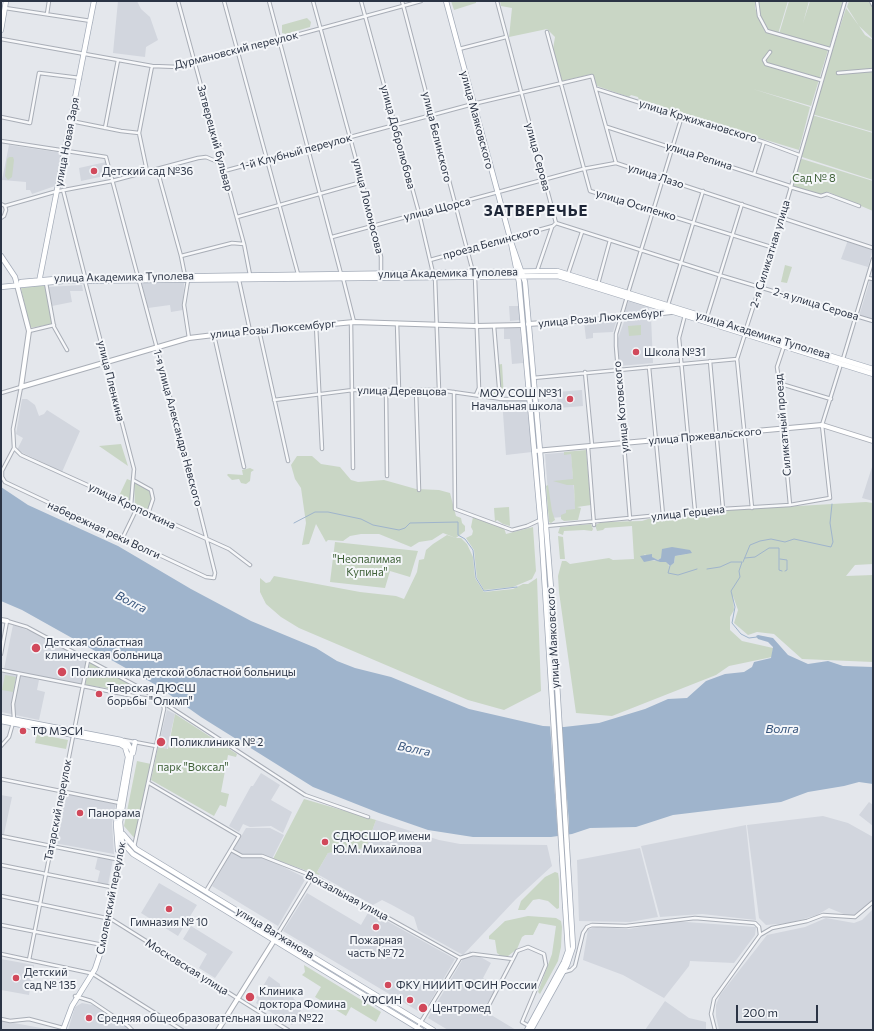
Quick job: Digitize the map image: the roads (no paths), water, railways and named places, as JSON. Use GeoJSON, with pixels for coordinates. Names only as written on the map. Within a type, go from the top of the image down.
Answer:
{"type":"FeatureCollection","features":[{"type":"Feature","properties":{"kind":"main road"},"geometry":{"type":"LineString","coordinates":[[1,30],[6,1]]}},
{"type":"Feature","properties":{"kind":"main road","name":"улица Новая Заря"},"geometry":{"type":"LineString","coordinates":[[40,281],[94,1]]}},
{"type":"Feature","properties":{"kind":"main road","name":"улица Маяковского"},"geometry":{"type":"LineString","coordinates":[[446,1],[497,194],[510,238],[523,274],[530,399],[546,526],[553,683]]}},
{"type":"Feature","properties":{"kind":"main road","name":"улица Маяковского"},"geometry":{"type":"LineString","coordinates":[[510,238],[526,325],[533,378],[540,520],[553,683],[570,947],[569,961],[564,972],[529,1029]]}},
{"type":"Feature","properties":{"kind":"main road"},"geometry":{"type":"LineString","coordinates":[[1,256],[17,284]]}},
{"type":"Feature","properties":{"kind":"main road","name":"улица Академика Туполева"},"geometry":{"type":"LineString","coordinates":[[523,274],[537,271],[557,271],[675,310],[706,318],[784,346],[873,369]]}},
{"type":"Feature","properties":{"kind":"main road","name":"улица Академика Туполева"},"geometry":{"type":"LineString","coordinates":[[1,286],[47,280],[140,278],[337,278],[348,274],[381,273],[434,275],[523,274],[558,276],[668,305],[685,315],[746,332],[842,362],[873,374]]}},
{"type":"Feature","properties":{"kind":"main road","name":"улица Академика Туполева"},"geometry":{"type":"LineString","coordinates":[[186,278],[298,274],[429,277],[440,273],[474,274]]}},
{"type":"Feature","properties":{"kind":"main road"},"geometry":{"type":"LineString","coordinates":[[246,279],[250,275]]}},
{"type":"Feature","properties":{"kind":"main road"},"geometry":{"type":"LineString","coordinates":[[1,717],[13,721],[121,742],[130,747],[132,756]]}},
{"type":"Feature","properties":{"kind":"main road"},"geometry":{"type":"LineString","coordinates":[[1,721],[13,721]]}},
{"type":"Feature","properties":{"kind":"main road","name":"Смоленский переулок"},"geometry":{"type":"LineString","coordinates":[[62,1029],[76,997],[91,974],[101,944],[107,917],[118,856],[119,802],[128,756],[126,749],[121,742]]}},
{"type":"Feature","properties":{"kind":"main road","name":"Смоленский переулок"},"geometry":{"type":"LineString","coordinates":[[119,831],[135,742]]}},
{"type":"Feature","properties":{"kind":"main road","name":"улица Вагжанова"},"geometry":{"type":"LineString","coordinates":[[119,831],[123,846],[130,852],[418,1029]]}},
{"type":"Feature","properties":{"kind":"main road","name":"улица Вагжанова"},"geometry":{"type":"LineString","coordinates":[[119,831],[135,848],[433,1030]]}},
{"type":"Feature","properties":{"kind":"main road"},"geometry":{"type":"LineString","coordinates":[[123,846],[135,848]]}},
{"type":"Feature","properties":{"kind":"main road","name":"Смоленский переулок"},"geometry":{"type":"LineString","coordinates":[[107,917],[111,887],[118,856],[123,846]]}},
{"type":"Feature","properties":{"kind":"main road"},"geometry":{"type":"LineString","coordinates":[[118,856],[125,852],[130,852]]}},
{"type":"Feature","properties":{"kind":"main road","name":"улица Маяковского"},"geometry":{"type":"LineString","coordinates":[[529,1029],[564,962],[570,947]]}},
{"type":"Feature","properties":{"kind":"street"},"geometry":{"type":"LineString","coordinates":[[47,14],[49,1]]}},
{"type":"Feature","properties":{"kind":"street","name":"Затверецкий бульвар"},"geometry":{"type":"LineString","coordinates":[[178,1],[237,217],[250,275]]}},
{"type":"Feature","properties":{"kind":"street"},"geometry":{"type":"LineString","coordinates":[[224,1],[298,274]]}},
{"type":"Feature","properties":{"kind":"street"},"geometry":{"type":"LineString","coordinates":[[270,1],[353,322],[353,468]]}},
{"type":"Feature","properties":{"kind":"street","name":"улица Ломоносова"},"geometry":{"type":"LineString","coordinates":[[313,1],[374,226],[381,256],[381,273]]}},
{"type":"Feature","properties":{"kind":"street","name":"улица Добролюбова"},"geometry":{"type":"LineString","coordinates":[[361,1],[419,213],[434,275],[439,390]]}},
{"type":"Feature","properties":{"kind":"street","name":"улица Белинского"},"geometry":{"type":"LineString","coordinates":[[402,1],[474,274],[479,388],[476,395]]}},
{"type":"Feature","properties":{"kind":"street","name":"Дурмановский переулок"},"geometry":{"type":"LineString","coordinates":[[1,39],[152,66],[179,67],[421,1]]}},
{"type":"Feature","properties":{"kind":"street","name":"улица Серова"},"geometry":{"type":"LineString","coordinates":[[497,1],[556,223]]}},
{"type":"Feature","properties":{"kind":"street"},"geometry":{"type":"LineString","coordinates":[[757,1],[759,16],[766,31],[830,49]]}},
{"type":"Feature","properties":{"kind":"street","name":"2-я Силикатная улица"},"geometry":{"type":"LineString","coordinates":[[752,508],[737,359],[771,247],[782,218],[799,155],[845,1]]}},
{"type":"Feature","properties":{"kind":"street"},"geometry":{"type":"LineString","coordinates":[[871,1],[873,5]]}},
{"type":"Feature","properties":{"kind":"street"},"geometry":{"type":"LineString","coordinates":[[4,8],[91,21]]}},
{"type":"Feature","properties":{"kind":"street","name":"улица Осипенко"},"geometry":{"type":"LineString","coordinates":[[547,32],[590,191],[771,247]]}},
{"type":"Feature","properties":{"kind":"street"},"geometry":{"type":"LineString","coordinates":[[459,50],[506,37]]}},
{"type":"Feature","properties":{"kind":"street"},"geometry":{"type":"LineString","coordinates":[[770,52],[764,60],[766,64],[821,80]]}},
{"type":"Feature","properties":{"kind":"street"},"geometry":{"type":"LineString","coordinates":[[105,128],[118,60]]}},
{"type":"Feature","properties":{"kind":"street"},"geometry":{"type":"LineString","coordinates":[[147,171],[139,133],[152,66]]}},
{"type":"Feature","properties":{"kind":"street"},"geometry":{"type":"LineString","coordinates":[[838,73],[873,70]]}},
{"type":"Feature","properties":{"kind":"street"},"geometry":{"type":"LineString","coordinates":[[1,117],[30,123],[39,73],[80,78]]}},
{"type":"Feature","properties":{"kind":"street","name":"1-й Клубный переулок"},"geometry":{"type":"LineString","coordinates":[[224,171],[473,104],[592,76]]}},
{"type":"Feature","properties":{"kind":"street","name":"улица Лазо"},"geometry":{"type":"LineString","coordinates":[[592,76],[616,163],[873,248]]}},
{"type":"Feature","properties":{"kind":"street","name":"улица Кржижановского"},"geometry":{"type":"LineString","coordinates":[[596,88],[764,142],[799,155]]}},
{"type":"Feature","properties":{"kind":"street","name":"улица Котовского"},"geometry":{"type":"LineString","coordinates":[[630,518],[616,334],[682,116]]}},
{"type":"Feature","properties":{"kind":"street"},"geometry":{"type":"LineString","coordinates":[[71,121],[139,133]]}},
{"type":"Feature","properties":{"kind":"street","name":"улица Репина"},"geometry":{"type":"LineString","coordinates":[[606,127],[673,147],[790,187],[821,196],[826,194],[859,206]]}},
{"type":"Feature","properties":{"kind":"street"},"geometry":{"type":"LineString","coordinates":[[1,141],[65,152]]}},
{"type":"Feature","properties":{"kind":"street"},"geometry":{"type":"LineString","coordinates":[[754,174],[764,142]]}},
{"type":"Feature","properties":{"kind":"street","name":"1-я улица Александра Невского"},"geometry":{"type":"LineString","coordinates":[[65,152],[106,157],[140,278],[215,576]]}},
{"type":"Feature","properties":{"kind":"street"},"geometry":{"type":"LineString","coordinates":[[1,204],[5,206],[57,191],[112,181],[206,156],[218,162],[224,171]]}},
{"type":"Feature","properties":{"kind":"street","name":"улица Щорса"},"geometry":{"type":"LineString","coordinates":[[332,237],[419,213],[497,194],[583,169],[616,163]]}},
{"type":"Feature","properties":{"kind":"street"},"geometry":{"type":"LineString","coordinates":[[157,169],[186,278],[184,305],[189,338]]}},
{"type":"Feature","properties":{"kind":"street"},"geometry":{"type":"LineString","coordinates":[[237,217],[362,182]]}},
{"type":"Feature","properties":{"kind":"street","name":"улица Пленкина"},"geometry":{"type":"LineString","coordinates":[[63,190],[134,470],[131,506]]}},
{"type":"Feature","properties":{"kind":"street"},"geometry":{"type":"LineString","coordinates":[[668,305],[703,191]]}},
{"type":"Feature","properties":{"kind":"street"},"geometry":{"type":"LineString","coordinates":[[706,318],[742,204]]}},
{"type":"Feature","properties":{"kind":"street"},"geometry":{"type":"LineString","coordinates":[[1,218],[4,216],[6,210],[5,206]]}},
{"type":"Feature","properties":{"kind":"street"},"geometry":{"type":"LineString","coordinates":[[556,223],[719,276],[759,287]]}},
{"type":"Feature","properties":{"kind":"street","name":"проезд Белинского"},"geometry":{"type":"LineString","coordinates":[[537,271],[553,226],[556,223]]}},
{"type":"Feature","properties":{"kind":"street","name":"проезд Белинского"},"geometry":{"type":"LineString","coordinates":[[430,260],[553,226]]}},
{"type":"Feature","properties":{"kind":"street"},"geometry":{"type":"LineString","coordinates":[[568,274],[582,232]]}},
{"type":"Feature","properties":{"kind":"street"},"geometry":{"type":"LineString","coordinates":[[598,284],[610,240]]}},
{"type":"Feature","properties":{"kind":"street"},"geometry":{"type":"LineString","coordinates":[[181,256],[232,243],[244,244]]}},
{"type":"Feature","properties":{"kind":"street"},"geometry":{"type":"LineString","coordinates":[[822,425],[873,259]]}},
{"type":"Feature","properties":{"kind":"street"},"geometry":{"type":"LineString","coordinates":[[868,278],[873,279]]}},
{"type":"Feature","properties":{"kind":"street"},"geometry":{"type":"LineString","coordinates":[[239,279],[250,331]]}},
{"type":"Feature","properties":{"kind":"street"},"geometry":{"type":"LineString","coordinates":[[47,280],[54,325],[67,350]]}},
{"type":"Feature","properties":{"kind":"street"},"geometry":{"type":"LineString","coordinates":[[2,471],[14,448],[13,433],[29,331],[17,284]]}},
{"type":"Feature","properties":{"kind":"street","name":"2-я улица Серова"},"geometry":{"type":"LineString","coordinates":[[759,287],[873,321]]}},
{"type":"Feature","properties":{"kind":"street","name":"улица Розы Люксембург"},"geometry":{"type":"LineString","coordinates":[[1,393],[189,338],[353,322],[476,326],[526,325],[621,318],[675,310]]}},
{"type":"Feature","properties":{"kind":"street"},"geometry":{"type":"LineString","coordinates":[[685,315],[679,338],[695,511]]}},
{"type":"Feature","properties":{"kind":"street"},"geometry":{"type":"LineString","coordinates":[[397,323],[399,390]]}},
{"type":"Feature","properties":{"kind":"street"},"geometry":{"type":"LineString","coordinates":[[29,331],[54,325]]}},
{"type":"Feature","properties":{"kind":"street"},"geometry":{"type":"LineString","coordinates":[[316,325],[318,394],[322,449]]}},
{"type":"Feature","properties":{"kind":"street"},"geometry":{"type":"LineString","coordinates":[[494,326],[500,399]]}},
{"type":"Feature","properties":{"kind":"street"},"geometry":{"type":"LineString","coordinates":[[259,330],[288,461]]}},
{"type":"Feature","properties":{"kind":"street"},"geometry":{"type":"LineString","coordinates":[[214,335],[244,467]]}},
{"type":"Feature","properties":{"kind":"street","name":"Силикатный проезд"},"geometry":{"type":"LineString","coordinates":[[784,346],[777,367],[790,504]]}},
{"type":"Feature","properties":{"kind":"street"},"geometry":{"type":"LineString","coordinates":[[533,378],[737,359]]}},
{"type":"Feature","properties":{"kind":"street"},"geometry":{"type":"LineString","coordinates":[[710,361],[723,509]]}},
{"type":"Feature","properties":{"kind":"street"},"geometry":{"type":"LineString","coordinates":[[649,366],[663,515]]}},
{"type":"Feature","properties":{"kind":"street"},"geometry":{"type":"LineString","coordinates":[[585,372],[594,525]]}},
{"type":"Feature","properties":{"kind":"street"},"geometry":{"type":"LineString","coordinates":[[22,381],[29,384]]}},
{"type":"Feature","properties":{"kind":"street"},"geometry":{"type":"LineString","coordinates":[[778,383],[831,399]]}},
{"type":"Feature","properties":{"kind":"street","name":"улица Деревцова"},"geometry":{"type":"LineString","coordinates":[[274,400],[353,390],[439,390],[500,399],[530,399]]}},
{"type":"Feature","properties":{"kind":"street"},"geometry":{"type":"LineString","coordinates":[[386,390],[387,476]]}},
{"type":"Feature","properties":{"kind":"street"},"geometry":{"type":"LineString","coordinates":[[416,390],[418,490]]}},
{"type":"Feature","properties":{"kind":"street"},"geometry":{"type":"LineString","coordinates":[[454,392],[455,509],[512,530],[527,526],[540,520]]}},
{"type":"Feature","properties":{"kind":"street","name":"улица Пржевальского"},"geometry":{"type":"LineString","coordinates":[[537,451],[822,425],[873,441]]}},
{"type":"Feature","properties":{"kind":"street","name":"улица Герцена"},"geometry":{"type":"LineString","coordinates":[[546,526],[695,511],[752,508],[830,498],[822,425]]}},
{"type":"Feature","properties":{"kind":"street","name":"улица Кропоткина"},"geometry":{"type":"LineString","coordinates":[[14,448],[21,455],[207,541],[229,549],[250,565]]}},
{"type":"Feature","properties":{"kind":"street","name":"набережная реки Волги"},"geometry":{"type":"LineString","coordinates":[[2,471],[3,479],[8,484],[206,578],[212,578],[215,576]]}},
{"type":"Feature","properties":{"kind":"street"},"geometry":{"type":"LineString","coordinates":[[133,480],[152,490],[153,499],[148,514]]}},
{"type":"Feature","properties":{"kind":"street"},"geometry":{"type":"LineString","coordinates":[[122,539],[137,508]]}},
{"type":"Feature","properties":{"kind":"street"},"geometry":{"type":"LineString","coordinates":[[1,620],[39,633],[144,690],[305,795],[368,817]]}},
{"type":"Feature","properties":{"kind":"street"},"geometry":{"type":"LineString","coordinates":[[1,654],[7,621]]}},
{"type":"Feature","properties":{"kind":"street","name":"Татарский переулок"},"geometry":{"type":"LineString","coordinates":[[29,960],[88,660]]}},
{"type":"Feature","properties":{"kind":"street"},"geometry":{"type":"LineString","coordinates":[[1,670],[162,701]]}},
{"type":"Feature","properties":{"kind":"street"},"geometry":{"type":"LineString","coordinates":[[1,746],[9,737],[13,721],[13,704],[19,674]]}},
{"type":"Feature","properties":{"kind":"street","name":"Смоленский переулок"},"geometry":{"type":"LineString","coordinates":[[135,848],[164,709],[162,701]]}},
{"type":"Feature","properties":{"kind":"street"},"geometry":{"type":"LineString","coordinates":[[121,742],[135,742],[156,746]]}},
{"type":"Feature","properties":{"kind":"street"},"geometry":{"type":"LineString","coordinates":[[1,779],[119,802]]}},
{"type":"Feature","properties":{"kind":"street"},"geometry":{"type":"LineString","coordinates":[[148,783],[239,836],[206,892]]}},
{"type":"Feature","properties":{"kind":"street"},"geometry":{"type":"LineString","coordinates":[[1,836],[88,853],[118,856]]}},
{"type":"Feature","properties":{"kind":"street","name":"Вокзальная улица"},"geometry":{"type":"LineString","coordinates":[[230,850],[244,857],[261,856],[313,876],[460,958]]}},
{"type":"Feature","properties":{"kind":"street"},"geometry":{"type":"LineString","coordinates":[[1,865],[111,887]]}},
{"type":"Feature","properties":{"kind":"street"},"geometry":{"type":"LineString","coordinates":[[218,1030],[313,876]]}},
{"type":"Feature","properties":{"kind":"street"},"geometry":{"type":"LineString","coordinates":[[1,896],[107,917]]}},
{"type":"Feature","properties":{"kind":"street"},"geometry":{"type":"LineString","coordinates":[[715,1030],[712,1014],[714,999],[760,935],[772,928],[807,921],[823,916],[855,918],[873,902]]}},
{"type":"Feature","properties":{"kind":"street","name":"Московская улица"},"geometry":{"type":"LineString","coordinates":[[107,917],[288,1030]]}},
{"type":"Feature","properties":{"kind":"street"},"geometry":{"type":"LineString","coordinates":[[564,972],[572,970],[575,966],[583,933],[587,927],[592,925],[626,926],[695,918],[755,923],[758,926],[760,935]]}},
{"type":"Feature","properties":{"kind":"street"},"geometry":{"type":"LineString","coordinates":[[1,925],[101,944]]}},
{"type":"Feature","properties":{"kind":"street"},"geometry":{"type":"LineString","coordinates":[[489,1004],[517,951],[528,947],[542,952],[547,961],[522,1022],[529,1029]]}},
{"type":"Feature","properties":{"kind":"street"},"geometry":{"type":"LineString","coordinates":[[1,954],[91,974],[182,1030]]}},
{"type":"Feature","properties":{"kind":"street"},"geometry":{"type":"LineString","coordinates":[[418,1029],[420,1022],[460,958],[473,954],[513,959]]}},
{"type":"Feature","properties":{"kind":"street"},"geometry":{"type":"LineString","coordinates":[[76,997],[90,1002],[132,1030]]}},
{"type":"Feature","properties":{"kind":"street"},"geometry":{"type":"LineString","coordinates":[[1,1019],[10,1021],[29,1019],[62,1029]]}},
{"type":"Feature","properties":{"kind":"water","name":"Волга"},"geometry":{"type":"Polygon","coordinates":[[[1,487],[28,505],[118,546],[191,589],[251,621],[316,648],[337,661],[355,668],[391,677],[469,709],[543,726],[564,727],[599,723],[645,709],[668,699],[687,698],[706,681],[725,674],[744,672],[752,667],[754,662],[771,658],[773,647],[768,642],[758,639],[756,636],[758,635],[773,638],[788,655],[808,664],[828,661],[843,666],[873,667],[873,784],[859,782],[808,792],[781,802],[673,815],[636,827],[590,828],[572,834],[551,837],[473,837],[428,830],[379,813],[313,787],[201,717],[156,685],[22,610],[1,601],[1,487]]]}},
{"type":"Feature","properties":{"kind":"water"},"geometry":{"type":"Polygon","coordinates":[[[672,547],[690,550],[692,553],[675,556],[674,563],[670,566],[666,562],[654,560],[644,562],[640,556],[652,554],[652,557],[658,560],[661,558],[662,549],[672,547]]]}},
{"type":"Feature","properties":{"kind":"waterway"},"geometry":{"type":"LineString","coordinates":[[743,562],[750,545],[771,539],[785,542],[794,539],[831,547],[833,542],[830,523],[832,504]]}},
{"type":"Feature","properties":{"kind":"waterway"},"geometry":{"type":"LineString","coordinates":[[294,523],[315,512],[328,512],[361,519],[373,525],[399,530],[405,528],[410,523],[458,522],[458,535],[465,539],[473,550],[476,578],[484,591],[517,587]]}},
{"type":"Feature","properties":{"kind":"waterway"},"geometry":{"type":"LineString","coordinates":[[745,558],[755,557],[769,548],[779,548],[779,570],[782,571]]}},
{"type":"Feature","properties":{"kind":"waterway"},"geometry":{"type":"LineString","coordinates":[[780,559],[787,560],[787,570],[785,571]]}},
{"type":"Feature","properties":{"kind":"waterway"},"geometry":{"type":"LineString","coordinates":[[707,569],[720,567],[731,562],[742,562],[739,571],[740,577],[731,591],[735,607],[732,623],[741,634],[749,638],[757,637]]}},
{"type":"Feature","properties":{"kind":"waterway"},"geometry":{"type":"LineString","coordinates":[[670,566],[668,573],[678,575],[697,569]]}},
{"type":"Feature","properties":{"kind":"place","name":"Детский сад №36"},"geometry":{"type":"Point","coordinates":[94,171]}},
{"type":"Feature","properties":{"kind":"place","name":"Школа №31"},"geometry":{"type":"Point","coordinates":[636,352]}},
{"type":"Feature","properties":{"kind":"place","name":"МОУ СОШ №31 Начальная школа"},"geometry":{"type":"Point","coordinates":[570,399]}},
{"type":"Feature","properties":{"kind":"place","name":"Детская областная клиническая больница"},"geometry":{"type":"Point","coordinates":[36,648]}},
{"type":"Feature","properties":{"kind":"place","name":"Поликлиника детской областной больницы"},"geometry":{"type":"Point","coordinates":[62,672]}},
{"type":"Feature","properties":{"kind":"place","name":"Тверская ДЮСШ борьбы \"Олимп\""},"geometry":{"type":"Point","coordinates":[99,694]}},
{"type":"Feature","properties":{"kind":"place","name":"ТФ МЭСИ"},"geometry":{"type":"Point","coordinates":[23,731]}},
{"type":"Feature","properties":{"kind":"place","name":"Поликлиника № 2"},"geometry":{"type":"Point","coordinates":[161,742]}},
{"type":"Feature","properties":{"kind":"place","name":"Панорама"},"geometry":{"type":"Point","coordinates":[80,813]}},
{"type":"Feature","properties":{"kind":"place","name":"СДЮСШОР имени Ю.М. Михайлова"},"geometry":{"type":"Point","coordinates":[325,842]}},
{"type":"Feature","properties":{"kind":"place","name":"Гимназия № 10"},"geometry":{"type":"Point","coordinates":[169,909]}},
{"type":"Feature","properties":{"kind":"place","name":"Пожарная часть № 72"},"geometry":{"type":"Point","coordinates":[376,927]}},
{"type":"Feature","properties":{"kind":"place","name":"Детский сад № 135"},"geometry":{"type":"Point","coordinates":[16,978]}},
{"type":"Feature","properties":{"kind":"place","name":"ФКУ НИИИТ ФСИН России"},"geometry":{"type":"Point","coordinates":[388,985]}},
{"type":"Feature","properties":{"kind":"place","name":"Клиника доктора Фомина"},"geometry":{"type":"Point","coordinates":[250,997]}},
{"type":"Feature","properties":{"kind":"place","name":"УФСИН"},"geometry":{"type":"Point","coordinates":[410,1000]}},
{"type":"Feature","properties":{"kind":"place","name":"Центромед"},"geometry":{"type":"Point","coordinates":[423,1008]}},
{"type":"Feature","properties":{"kind":"place","name":"Средняя общеобразовательная школа №22"},"geometry":{"type":"Point","coordinates":[89,1018]}},
{"type":"Feature","properties":{"kind":"district","name":"ЗАТВЕРЕЧЬЕ"},"geometry":{"type":"Point","coordinates":[536,211]}},
{"type":"Feature","properties":{"kind":"park label","name":"Сад № 8"},"geometry":{"type":"Point","coordinates":[814,178]}},
{"type":"Feature","properties":{"kind":"park label","name":"\"Неопалимая Купина\""},"geometry":{"type":"Point","coordinates":[367,565]}},
{"type":"Feature","properties":{"kind":"park label","name":"парк \"Воксал\""},"geometry":{"type":"Point","coordinates":[193,767]}}]}
